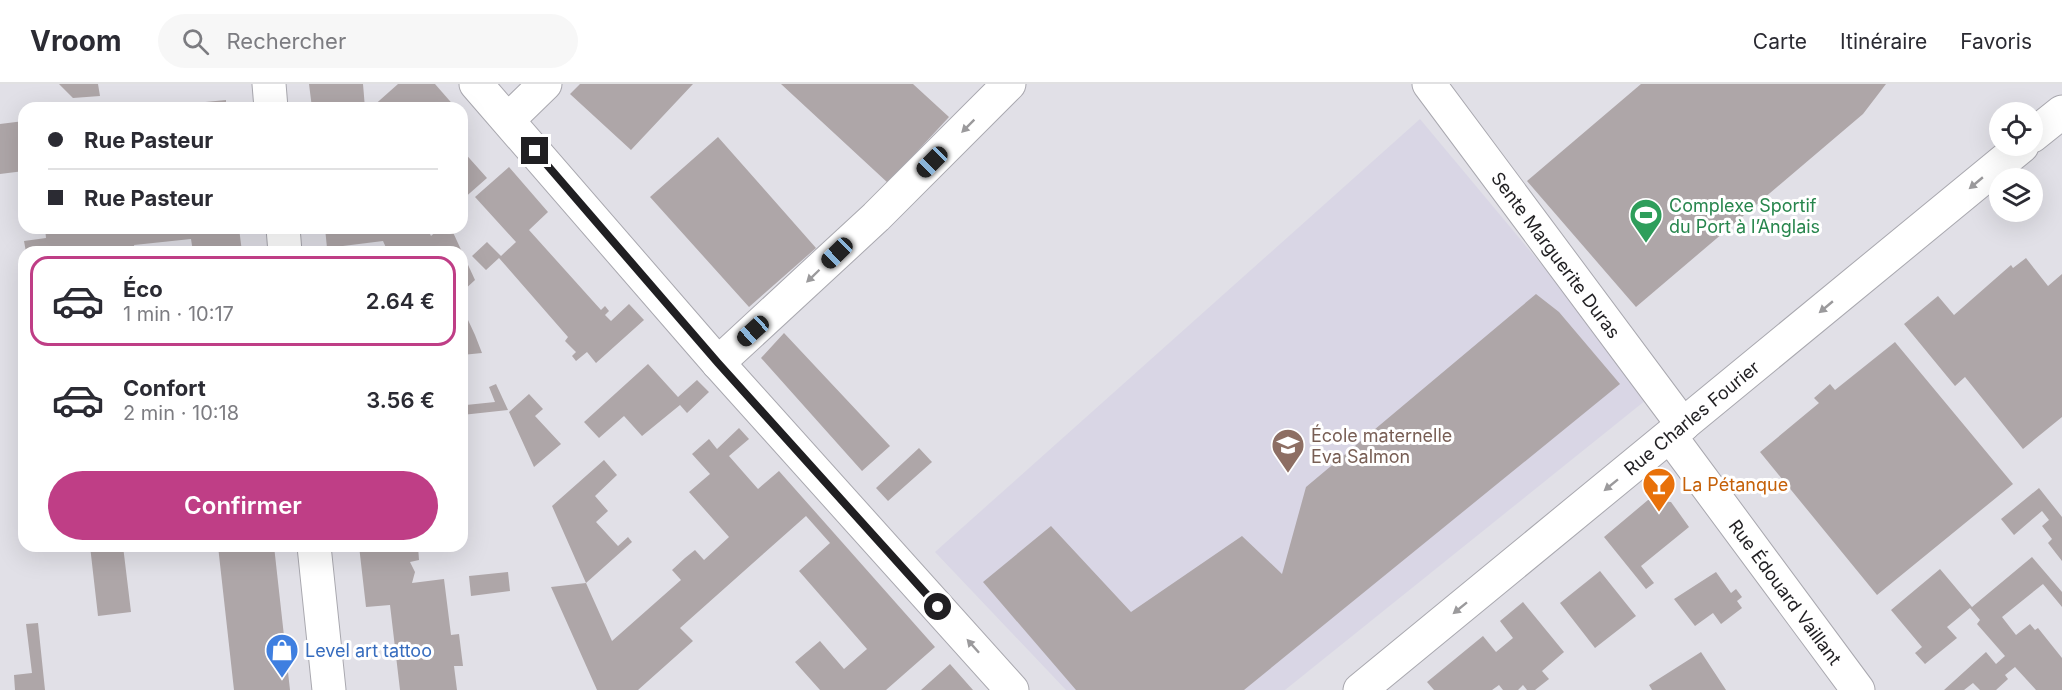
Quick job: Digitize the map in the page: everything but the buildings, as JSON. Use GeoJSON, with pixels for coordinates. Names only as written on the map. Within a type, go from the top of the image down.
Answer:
{"type":"FeatureCollection","features":[{"type":"Feature","properties":{"kind":"street"},"geometry":{"type":"LineString","coordinates":[[269,84],[270,102]]}},
{"type":"Feature","properties":{"kind":"street"},"geometry":{"type":"LineString","coordinates":[[476,84],[718,363],[1012,690]]}},
{"type":"Feature","properties":{"kind":"street"},"geometry":{"type":"LineString","coordinates":[[508,120],[545,84]]}},
{"type":"Feature","properties":{"kind":"street"},"geometry":{"type":"LineString","coordinates":[[718,363],[876,217],[1009,84]]}},
{"type":"Feature","properties":{"kind":"street","name":"Sente Marguerite Duras"},"geometry":{"type":"LineString","coordinates":[[1429,84],[1677,430]]}},
{"type":"Feature","properties":{"kind":"street"},"geometry":{"type":"LineString","coordinates":[[2043,127],[2062,112]]}},
{"type":"Feature","properties":{"kind":"street","name":"Rue Charles Fourier"},"geometry":{"type":"LineString","coordinates":[[1360,690],[2010,156]]}},
{"type":"Feature","properties":{"kind":"street","name":"Rue Édouard Vaillant"},"geometry":{"type":"LineString","coordinates":[[1677,430],[1858,690]]}},
{"type":"Feature","properties":{"kind":"street"},"geometry":{"type":"LineString","coordinates":[[315,552],[329,690]]}},
{"type":"Feature","properties":{"kind":"shaded area","name":"École maternelle Eva Salmon"},"geometry":{"type":"Polygon","coordinates":[[[1420,119],[1651,396],[1285,690],[1066,690],[935,552],[1420,119]]]}},
{"type":"Feature","properties":{"kind":"place","name":"Complexe Sportif du Port à l’Anglais"},"geometry":{"type":"Point","coordinates":[1646,244]}},
{"type":"Feature","properties":{"kind":"place","name":"École maternelle Eva Salmon"},"geometry":{"type":"Point","coordinates":[1288,474]}},
{"type":"Feature","properties":{"kind":"place","name":"La Pétanque"},"geometry":{"type":"Point","coordinates":[1659,513]}},
{"type":"Feature","properties":{"kind":"place","name":"Level art tattoo"},"geometry":{"type":"Point","coordinates":[282,679]}},
{"type":"Feature","properties":{"kind":"route"},"geometry":{"type":"LineString","coordinates":[[535,151],[718,363],[938,607]]}}]}
